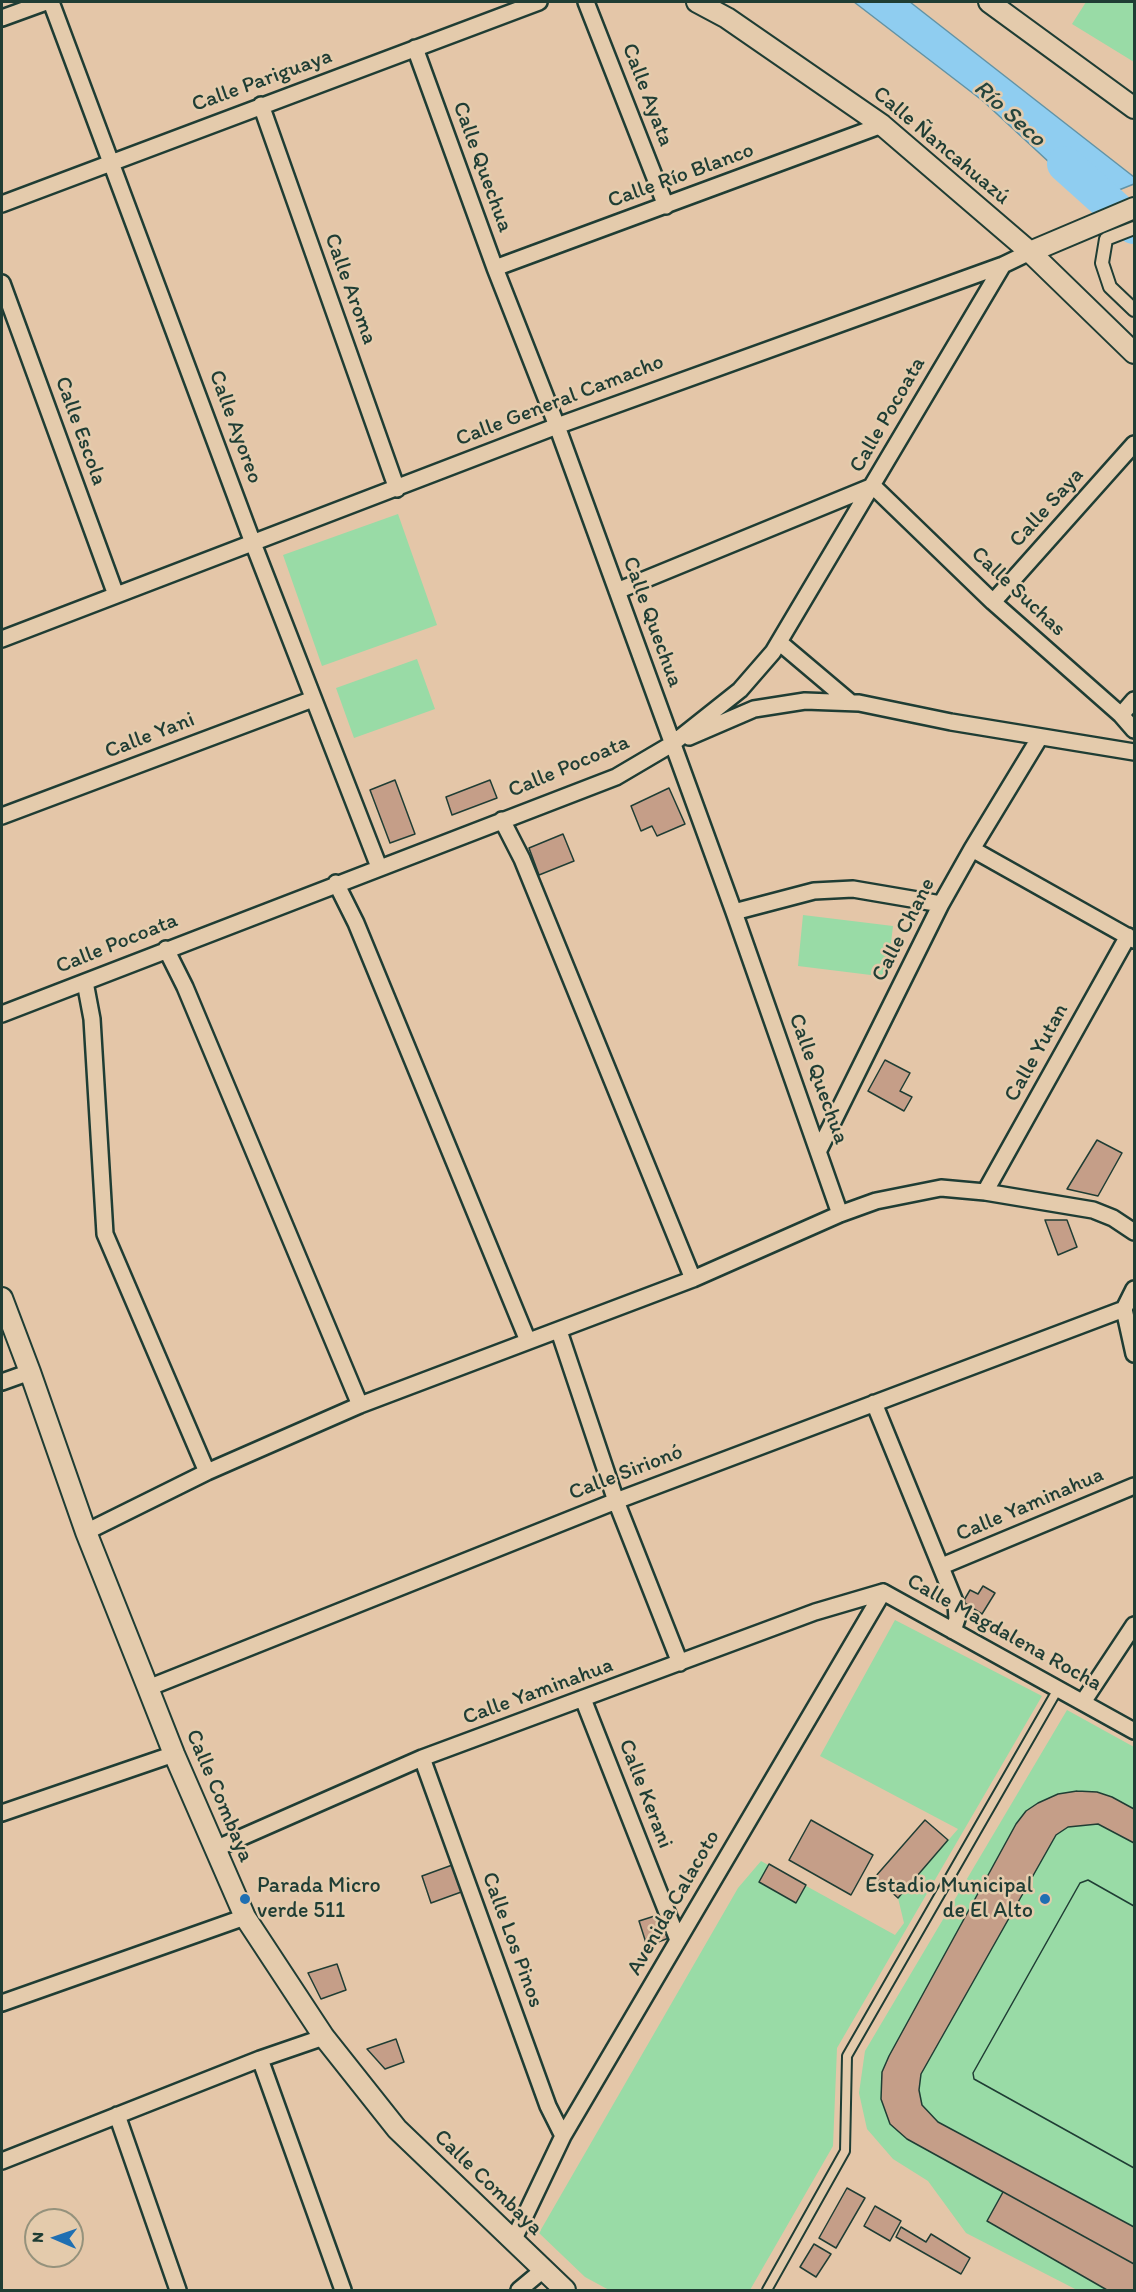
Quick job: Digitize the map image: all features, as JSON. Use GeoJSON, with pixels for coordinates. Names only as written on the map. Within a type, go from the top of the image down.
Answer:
{"type":"FeatureCollection","features":[{"type":"Feature","properties":{"kind":"street"},"geometry":{"type":"LineString","coordinates":[[2,18],[46,2]]}},
{"type":"Feature","properties":{"kind":"street","name":"Calle Ayoreo"},"geometry":{"type":"LineString","coordinates":[[51,2],[254,543],[379,867]]}},
{"type":"Feature","properties":{"kind":"street","name":"Calle Pariguaya"},"geometry":{"type":"LineString","coordinates":[[2,204],[539,2]]}},
{"type":"Feature","properties":{"kind":"street","name":"Calle Ayata"},"geometry":{"type":"LineString","coordinates":[[586,2],[666,206]]}},
{"type":"Feature","properties":{"kind":"street","name":"Calle Ñancahuazú"},"geometry":{"type":"LineString","coordinates":[[697,2],[727,18],[882,125],[1029,252],[1134,353]]}},
{"type":"Feature","properties":{"kind":"street"},"geometry":{"type":"LineString","coordinates":[[989,2],[1134,108]]}},
{"type":"Feature","properties":{"kind":"street","name":"Calle Quechua"},"geometry":{"type":"LineString","coordinates":[[415,48],[495,268],[557,426],[734,912],[840,1214]]}},
{"type":"Feature","properties":{"kind":"street","name":"Calle Aroma"},"geometry":{"type":"LineString","coordinates":[[261,105],[397,489]]}},
{"type":"Feature","properties":{"kind":"street","name":"Calle Río Blanco"},"geometry":{"type":"LineString","coordinates":[[495,268],[882,125]]}},
{"type":"Feature","properties":{"kind":"street","name":"Calle General Camacho"},"geometry":{"type":"LineString","coordinates":[[2,639],[557,426],[1003,265],[1134,208]]}},
{"type":"Feature","properties":{"kind":"street"},"geometry":{"type":"LineString","coordinates":[[1134,228],[1106,239],[1102,263],[1110,287],[1134,310]]}},
{"type":"Feature","properties":{"kind":"street","name":"Calle Pocoata"},"geometry":{"type":"LineString","coordinates":[[2,1014],[336,883],[616,777],[672,744],[740,690],[773,652],[1003,265]]}},
{"type":"Feature","properties":{"kind":"street","name":"Calle Escola"},"geometry":{"type":"LineString","coordinates":[[2,283],[116,595]]}},
{"type":"Feature","properties":{"kind":"street","name":"Calle Saya"},"geometry":{"type":"LineString","coordinates":[[993,602],[1134,444]]}},
{"type":"Feature","properties":{"kind":"street"},"geometry":{"type":"LineString","coordinates":[[617,591],[873,486]]}},
{"type":"Feature","properties":{"kind":"street","name":"Calle Suchas"},"geometry":{"type":"LineString","coordinates":[[873,486],[993,602],[1121,715],[1134,730]]}},
{"type":"Feature","properties":{"kind":"street"},"geometry":{"type":"LineString","coordinates":[[779,642],[850,702]]}},
{"type":"Feature","properties":{"kind":"street","name":"Calle Yani"},"geometry":{"type":"LineString","coordinates":[[2,816],[314,699]]}},
{"type":"Feature","properties":{"kind":"street"},"geometry":{"type":"LineString","coordinates":[[1121,715],[1134,700]]}},
{"type":"Feature","properties":{"kind":"street"},"geometry":{"type":"LineString","coordinates":[[672,744],[754,709],[805,701],[850,702],[1134,752]]}},
{"type":"Feature","properties":{"kind":"street","name":"Calle Chane"},"geometry":{"type":"LineString","coordinates":[[819,1150],[941,904],[1040,737]]}},
{"type":"Feature","properties":{"kind":"street"},"geometry":{"type":"LineString","coordinates":[[502,820],[522,859],[693,1279]]}},
{"type":"Feature","properties":{"kind":"street"},"geometry":{"type":"LineString","coordinates":[[972,849],[1131,938]]}},
{"type":"Feature","properties":{"kind":"street"},"geometry":{"type":"LineString","coordinates":[[336,883],[356,923],[528,1341]]}},
{"type":"Feature","properties":{"kind":"street"},"geometry":{"type":"LineString","coordinates":[[734,912],[814,891],[853,889],[941,904]]}},
{"type":"Feature","properties":{"kind":"street","name":"Calle Yutan"},"geometry":{"type":"LineString","coordinates":[[985,1192],[1131,938]]}},
{"type":"Feature","properties":{"kind":"street"},"geometry":{"type":"LineString","coordinates":[[166,949],[185,987],[360,1405]]}},
{"type":"Feature","properties":{"kind":"street"},"geometry":{"type":"LineString","coordinates":[[85,982],[92,1018],[105,1234],[207,1472]]}},
{"type":"Feature","properties":{"kind":"street"},"geometry":{"type":"LineString","coordinates":[[86,1532],[207,1472],[360,1405],[693,1279],[840,1214],[876,1201],[941,1188],[985,1192],[1093,1210],[1113,1218],[1134,1232]]}},
{"type":"Feature","properties":{"kind":"street"},"geometry":{"type":"LineString","coordinates":[[1134,1289],[1124,1310],[1134,1354]]}},
{"type":"Feature","properties":{"kind":"street","name":"Calle Combaya"},"geometry":{"type":"LineString","coordinates":[[2,1298],[86,1532],[174,1754],[245,1917],[324,2037],[397,2129],[554,2284]]}},
{"type":"Feature","properties":{"kind":"street","name":"Calle Sirionó"},"geometry":{"type":"LineString","coordinates":[[148,1689],[616,1500],[1124,1310]]}},
{"type":"Feature","properties":{"kind":"street"},"geometry":{"type":"LineString","coordinates":[[559,1331],[616,1500],[680,1663]]}},
{"type":"Feature","properties":{"kind":"street"},"geometry":{"type":"LineString","coordinates":[[2,1382],[30,1372]]}},
{"type":"Feature","properties":{"kind":"street"},"geometry":{"type":"LineString","coordinates":[[874,1403],[956,1604],[957,1619],[953,1631]]}},
{"type":"Feature","properties":{"kind":"street","name":"Calle Yaminahua"},"geometry":{"type":"LineString","coordinates":[[942,1566],[1134,1486]]}},
{"type":"Feature","properties":{"kind":"street","name":"Calle Yaminahua"},"geometry":{"type":"LineString","coordinates":[[215,1849],[422,1758],[815,1612],[883,1592]]}},
{"type":"Feature","properties":{"kind":"street","name":"Calle Magdalena Rocha"},"geometry":{"type":"LineString","coordinates":[[883,1592],[1134,1731]]}},
{"type":"Feature","properties":{"kind":"street","name":"Avenida Calacoto"},"geometry":{"type":"LineString","coordinates":[[513,2241],[563,2136],[883,1592]]}},
{"type":"Feature","properties":{"kind":"street"},"geometry":{"type":"LineString","coordinates":[[1083,1702],[1134,1625]]}},
{"type":"Feature","properties":{"kind":"street","name":"Calle Kerani"},"geometry":{"type":"LineString","coordinates":[[583,1699],[678,1940]]}},
{"type":"Feature","properties":{"kind":"street"},"geometry":{"type":"LineString","coordinates":[[2,1813],[174,1754]]}},
{"type":"Feature","properties":{"kind":"street","name":"Calle Los Pinos"},"geometry":{"type":"LineString","coordinates":[[422,1758],[548,2106],[563,2136]]}},
{"type":"Feature","properties":{"kind":"street"},"geometry":{"type":"LineString","coordinates":[[2,2003],[245,1917]]}},
{"type":"Feature","properties":{"kind":"street"},"geometry":{"type":"LineString","coordinates":[[2,2161],[260,2059],[324,2037]]}},
{"type":"Feature","properties":{"kind":"street"},"geometry":{"type":"LineString","coordinates":[[260,2059],[343,2290]]}},
{"type":"Feature","properties":{"kind":"street"},"geometry":{"type":"LineString","coordinates":[[117,2115],[178,2290]]}},
{"type":"Feature","properties":{"kind":"street"},"geometry":{"type":"LineString","coordinates":[[519,2290],[554,2284]]}},
{"type":"Feature","properties":{"kind":"lane"},"geometry":{"type":"LineString","coordinates":[[767,2290],[845,2151],[847,2056],[1058,1689]]}},
{"type":"Feature","properties":{"kind":"green space"},"geometry":{"type":"Polygon","coordinates":[[[1086,2],[1134,2],[1134,62],[1072,24],[1086,2]]]}},
{"type":"Feature","properties":{"kind":"green space"},"geometry":{"type":"Polygon","coordinates":[[[398,514],[437,625],[322,666],[283,555],[398,514]]]}},
{"type":"Feature","properties":{"kind":"green space"},"geometry":{"type":"Polygon","coordinates":[[[417,659],[435,709],[354,738],[336,688],[417,659]]]}},
{"type":"Feature","properties":{"kind":"green space"},"geometry":{"type":"Polygon","coordinates":[[[803,915],[893,926],[887,977],[798,966],[803,915]]]}},
{"type":"Feature","properties":{"kind":"green space"},"geometry":{"type":"Polygon","coordinates":[[[895,1620],[1042,1696],[837,2048],[833,2146],[750,2290],[609,2290],[585,2277],[539,2233],[738,1888],[761,1861],[895,1935],[904,1923],[898,1898],[958,1829],[820,1756],[895,1620]]]}},
{"type":"Feature","properties":{"kind":"green space","name":"Estadio Municipal de El Alto"},"geometry":{"type":"Polygon","coordinates":[[[1067,1710],[1134,1747],[1134,2290],[1077,2290],[966,2233],[928,2181],[893,2159],[867,2129],[859,2093],[865,2051],[1067,1710]]]}},
{"type":"Feature","properties":{"kind":"water"},"geometry":{"type":"Polygon","coordinates":[[[854,2],[910,2],[1134,177],[1134,184],[1091,201],[983,101],[854,2]]]}},
{"type":"Feature","properties":{"kind":"building"},"geometry":{"type":"Polygon","coordinates":[[[395,780],[415,834],[390,843],[370,790],[395,780]]]}},
{"type":"Feature","properties":{"kind":"building"},"geometry":{"type":"Polygon","coordinates":[[[490,780],[497,798],[452,815],[446,797],[490,780]]]}},
{"type":"Feature","properties":{"kind":"building"},"geometry":{"type":"Polygon","coordinates":[[[669,788],[685,824],[657,836],[652,826],[641,831],[631,806],[669,788]]]}},
{"type":"Feature","properties":{"kind":"building"},"geometry":{"type":"Polygon","coordinates":[[[563,834],[574,861],[539,875],[529,848],[563,834]]]}},
{"type":"Feature","properties":{"kind":"building"},"geometry":{"type":"Polygon","coordinates":[[[885,1060],[910,1073],[900,1091],[912,1097],[904,1111],[868,1091],[885,1060]]]}},
{"type":"Feature","properties":{"kind":"building"},"geometry":{"type":"Polygon","coordinates":[[[1097,1140],[1122,1153],[1098,1196],[1067,1189],[1097,1140]]]}},
{"type":"Feature","properties":{"kind":"building"},"geometry":{"type":"Polygon","coordinates":[[[1045,1220],[1067,1220],[1077,1247],[1058,1255],[1045,1220]]]}},
{"type":"Feature","properties":{"kind":"building"},"geometry":{"type":"Polygon","coordinates":[[[983,1586],[995,1593],[982,1614],[963,1602],[970,1590],[978,1594],[983,1586]]]}},
{"type":"Feature","properties":{"kind":"building"},"geometry":{"type":"Polygon","coordinates":[[[1077,1791],[1097,1792],[1134,1809],[1134,1906],[1088,1880],[1080,1883],[973,2073],[974,2079],[1134,2168],[1134,2290],[1107,2290],[987,2221],[1003,2192],[907,2139],[890,2124],[881,2099],[882,2072],[889,2056],[1016,1824],[1026,1811],[1038,1803],[1058,1794],[1077,1791]]]}},
{"type":"Feature","properties":{"kind":"building"},"geometry":{"type":"Polygon","coordinates":[[[1077,1791],[1097,1792],[1134,1809],[1134,1906],[1088,1880],[1080,1883],[973,2073],[974,2079],[1134,2168],[1134,2264],[907,2139],[890,2124],[881,2099],[882,2072],[889,2056],[1016,1824],[1026,1811],[1038,1803],[1058,1794],[1077,1791]]]}},
{"type":"Feature","properties":{"kind":"building"},"geometry":{"type":"Polygon","coordinates":[[[1077,1791],[1097,1792],[1134,1809],[1134,1843],[1098,1824],[1068,1827],[1056,1835],[921,2074],[919,2090],[922,2105],[938,2122],[1134,2227],[1134,2264],[907,2139],[890,2124],[881,2099],[882,2072],[889,2056],[1016,1824],[1026,1811],[1038,1803],[1058,1794],[1077,1791]]]}},
{"type":"Feature","properties":{"kind":"building"},"geometry":{"type":"Polygon","coordinates":[[[811,1820],[873,1855],[851,1895],[789,1860],[811,1820]]]}},
{"type":"Feature","properties":{"kind":"building"},"geometry":{"type":"Polygon","coordinates":[[[925,1820],[948,1840],[898,1898],[875,1877],[925,1820]]]}},
{"type":"Feature","properties":{"kind":"building"},"geometry":{"type":"Polygon","coordinates":[[[455,1864],[464,1891],[431,1903],[422,1876],[455,1864]]]}},
{"type":"Feature","properties":{"kind":"building"},"geometry":{"type":"Polygon","coordinates":[[[769,1864],[806,1885],[796,1903],[759,1882],[769,1864]]]}},
{"type":"Feature","properties":{"kind":"building"},"geometry":{"type":"Polygon","coordinates":[[[661,1914],[669,1938],[647,1946],[639,1921],[661,1914]]]}},
{"type":"Feature","properties":{"kind":"building"},"geometry":{"type":"Polygon","coordinates":[[[337,1964],[346,1990],[321,1999],[308,1973],[337,1964]]]}},
{"type":"Feature","properties":{"kind":"building"},"geometry":{"type":"Polygon","coordinates":[[[396,2039],[404,2062],[385,2069],[367,2049],[396,2039]]]}},
{"type":"Feature","properties":{"kind":"building"},"geometry":{"type":"Polygon","coordinates":[[[847,2188],[865,2198],[836,2248],[819,2238],[847,2188]]]}},
{"type":"Feature","properties":{"kind":"building"},"geometry":{"type":"Polygon","coordinates":[[[875,2206],[901,2221],[890,2241],[864,2226],[875,2206]]]}},
{"type":"Feature","properties":{"kind":"building"},"geometry":{"type":"Polygon","coordinates":[[[901,2227],[926,2242],[931,2234],[970,2258],[961,2274],[896,2237],[901,2227]]]}},
{"type":"Feature","properties":{"kind":"building"},"geometry":{"type":"Polygon","coordinates":[[[814,2244],[831,2254],[816,2277],[800,2267],[814,2244]]]}},
{"type":"Feature","properties":{"kind":"waterway","name":"Río Seco"},"geometry":{"type":"LineString","coordinates":[[1065,164],[1134,226]]}},
{"type":"Feature","properties":{"kind":"place","name":"Parada Micro verde 511"},"geometry":{"type":"Point","coordinates":[245,1899]}},
{"type":"Feature","properties":{"kind":"place","name":"Estadio Municipal de El Alto"},"geometry":{"type":"Point","coordinates":[1045,1899]}}]}
